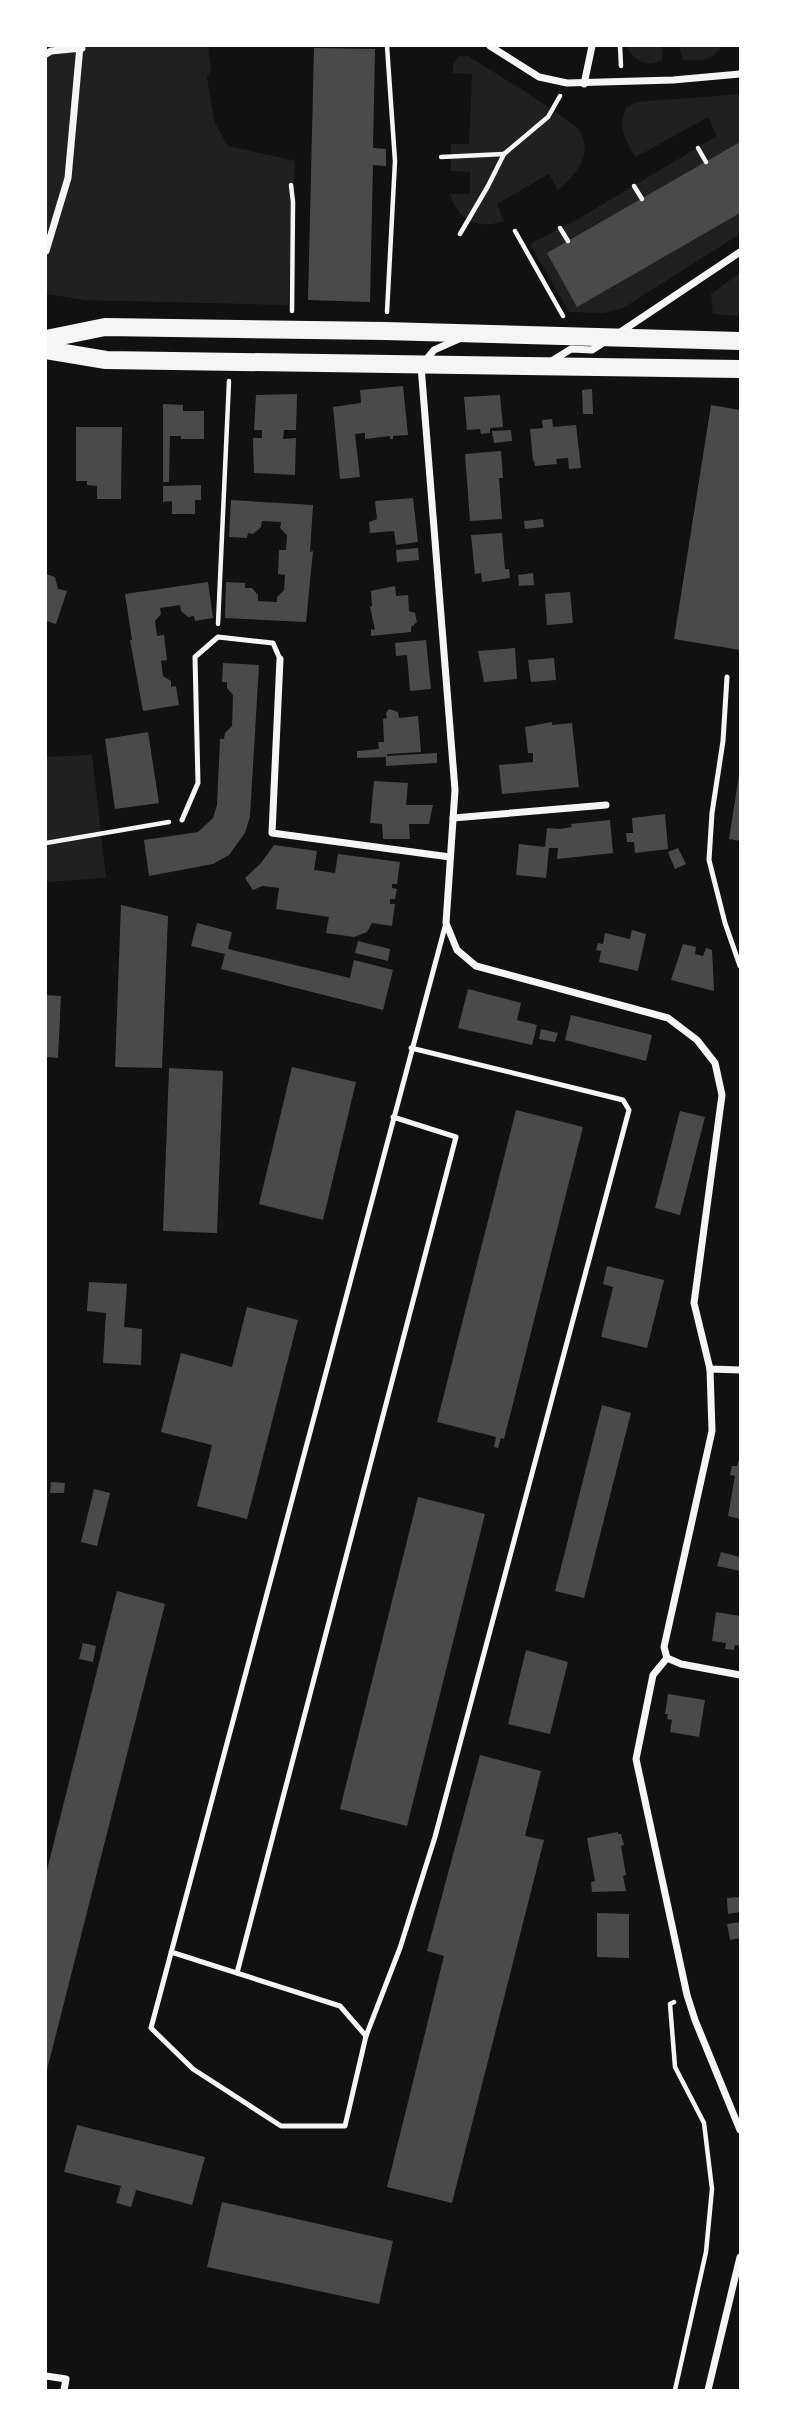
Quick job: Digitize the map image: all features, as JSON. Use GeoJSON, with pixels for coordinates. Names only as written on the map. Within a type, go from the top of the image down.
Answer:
{"type":"FeatureCollection","features":[{"type":"Feature","properties":{"kind":"main road"},"geometry":{"type":"LineString","coordinates":[[46,339],[106,327],[385,331],[740,341]]}},
{"type":"Feature","properties":{"kind":"main road"},"geometry":{"type":"LineString","coordinates":[[46,350],[106,360],[740,369]]}},
{"type":"Feature","properties":{"kind":"street"},"geometry":{"type":"LineString","coordinates":[[46,54],[82,46],[68,178],[46,251]]}},
{"type":"Feature","properties":{"kind":"street"},"geometry":{"type":"LineString","coordinates":[[490,46],[539,77],[567,83],[673,80],[740,74]]}},
{"type":"Feature","properties":{"kind":"street"},"geometry":{"type":"LineString","coordinates":[[583,84],[592,46]]}},
{"type":"Feature","properties":{"kind":"street"},"geometry":{"type":"LineString","coordinates":[[543,367],[571,349],[592,350],[740,252]]}},
{"type":"Feature","properties":{"kind":"street"},"geometry":{"type":"LineString","coordinates":[[472,333],[434,350],[421,366],[455,790],[446,923],[457,950],[477,966],[668,1018],[696,1040],[715,1063],[722,1095],[694,1303],[710,1370],[712,1431],[664,1647],[667,1658]]}},
{"type":"Feature","properties":{"kind":"street"},"geometry":{"type":"LineString","coordinates":[[280,659],[272,833],[450,857]]}},
{"type":"Feature","properties":{"kind":"street"},"geometry":{"type":"LineString","coordinates":[[453,818],[606,805]]}},
{"type":"Feature","properties":{"kind":"street"},"geometry":{"type":"LineString","coordinates":[[710,1370],[740,1370]]}},
{"type":"Feature","properties":{"kind":"street"},"geometry":{"type":"LineString","coordinates":[[667,1658],[681,1664],[740,1675]]}},
{"type":"Feature","properties":{"kind":"street"},"geometry":{"type":"LineString","coordinates":[[667,1658],[653,1675],[636,1759],[687,1996],[740,2130]]}},
{"type":"Feature","properties":{"kind":"street"},"geometry":{"type":"LineString","coordinates":[[708,2390],[740,2257]]}},
{"type":"Feature","properties":{"kind":"street"},"geometry":{"type":"LineString","coordinates":[[46,2376],[66,2379],[64,2390]]}},
{"type":"Feature","properties":{"kind":"lane"},"geometry":{"type":"LineString","coordinates":[[182,820],[198,783],[195,657],[218,637],[273,643],[280,659]]}},
{"type":"Feature","properties":{"kind":"lane"},"geometry":{"type":"LineString","coordinates":[[727,677],[723,741],[712,813],[709,860],[740,965]]}},
{"type":"Feature","properties":{"kind":"lane"},"geometry":{"type":"LineString","coordinates":[[411,1048],[623,1100],[629,1110],[435,1837],[400,1948],[366,2036],[345,2126],[282,2126],[193,2069],[150,2028],[411,1048],[446,923]]}},
{"type":"Feature","properties":{"kind":"lane"},"geometry":{"type":"LineString","coordinates":[[237,1973],[456,1137],[393,1117]]}},
{"type":"Feature","properties":{"kind":"lane"},"geometry":{"type":"LineString","coordinates":[[171,1952],[340,2006],[366,2036]]}},
{"type":"Feature","properties":{"kind":"path"},"geometry":{"type":"LineString","coordinates":[[385,331],[395,161],[387,46]]}},
{"type":"Feature","properties":{"kind":"path"},"geometry":{"type":"LineString","coordinates":[[460,234],[504,154],[548,117],[567,83]]}},
{"type":"Feature","properties":{"kind":"path"},"geometry":{"type":"LineString","coordinates":[[698,148],[706,162]]}},
{"type":"Feature","properties":{"kind":"path"},"geometry":{"type":"LineString","coordinates":[[440,157],[504,154]]}},
{"type":"Feature","properties":{"kind":"path"},"geometry":{"type":"LineString","coordinates":[[291,185],[292,311],[305,310]]}},
{"type":"Feature","properties":{"kind":"path"},"geometry":{"type":"LineString","coordinates":[[634,186],[642,199]]}},
{"type":"Feature","properties":{"kind":"path"},"geometry":{"type":"LineString","coordinates":[[560,228],[568,241]]}},
{"type":"Feature","properties":{"kind":"path"},"geometry":{"type":"LineString","coordinates":[[515,231],[563,316],[576,316]]}},
{"type":"Feature","properties":{"kind":"path"},"geometry":{"type":"LineString","coordinates":[[374,309],[388,309]]}},
{"type":"Feature","properties":{"kind":"path"},"geometry":{"type":"LineString","coordinates":[[218,637],[230,362]]}},
{"type":"Feature","properties":{"kind":"path"},"geometry":{"type":"LineString","coordinates":[[46,843],[182,820]]}},
{"type":"Feature","properties":{"kind":"path"},"geometry":{"type":"LineString","coordinates":[[676,2390],[706,2252],[712,2189],[704,2123],[675,2067],[670,2004],[687,1996]]}},
{"type":"Feature","properties":{"kind":"shaded area"},"geometry":{"type":"Polygon","coordinates":[[[46,46],[208,46],[211,70],[207,77],[214,121],[228,146],[295,161],[288,305],[85,300],[46,294],[46,46]]]}},
{"type":"Feature","properties":{"kind":"shaded area"},"geometry":{"type":"Polygon","coordinates":[[[626,46],[661,46],[662,60],[650,64],[641,62],[626,46]]]}},
{"type":"Feature","properties":{"kind":"shaded area"},"geometry":{"type":"Polygon","coordinates":[[[679,46],[722,46],[705,59],[683,60],[679,46]]]}},
{"type":"Feature","properties":{"kind":"shaded area"},"geometry":{"type":"Polygon","coordinates":[[[459,56],[468,56],[572,124],[578,129],[585,147],[577,170],[558,190],[549,174],[497,204],[504,221],[494,224],[477,224],[464,217],[450,194],[470,194],[470,172],[451,171],[451,144],[469,144],[472,74],[453,73],[453,64],[459,56]]]}},
{"type":"Feature","properties":{"kind":"shaded area"},"geometry":{"type":"Polygon","coordinates":[[[740,94],[740,234],[623,308],[604,313],[569,312],[530,244],[578,219],[717,136],[708,117],[636,157],[622,128],[626,108],[637,102],[740,94]]]}},
{"type":"Feature","properties":{"kind":"shaded area"},"geometry":{"type":"Polygon","coordinates":[[[740,273],[740,316],[713,314],[711,294],[740,273]]]}},
{"type":"Feature","properties":{"kind":"shaded area"},"geometry":{"type":"Polygon","coordinates":[[[92,755],[106,878],[46,882],[46,757],[92,755]]]}},
{"type":"Feature","properties":{"kind":"building"},"geometry":{"type":"Polygon","coordinates":[[[314,48],[375,49],[373,148],[386,149],[386,166],[373,165],[370,302],[308,300],[314,48]]]}},
{"type":"Feature","properties":{"kind":"building"},"geometry":{"type":"Polygon","coordinates":[[[740,142],[740,213],[577,307],[547,253],[740,142]]]}},
{"type":"Feature","properties":{"kind":"building"},"geometry":{"type":"Polygon","coordinates":[[[403,386],[408,435],[393,436],[393,439],[390,439],[390,436],[365,439],[365,433],[355,434],[360,477],[340,479],[333,407],[361,403],[360,390],[403,386]]]}},
{"type":"Feature","properties":{"kind":"building"},"geometry":{"type":"Polygon","coordinates":[[[592,389],[593,414],[583,414],[582,390],[592,389]]]}},
{"type":"Feature","properties":{"kind":"building"},"geometry":{"type":"Polygon","coordinates":[[[297,394],[296,430],[284,430],[283,439],[296,438],[295,475],[254,473],[253,438],[262,438],[262,430],[254,430],[256,395],[297,394]]]}},
{"type":"Feature","properties":{"kind":"building"},"geometry":{"type":"Polygon","coordinates":[[[500,395],[503,427],[490,428],[490,433],[481,434],[480,429],[467,430],[464,397],[500,395]]]}},
{"type":"Feature","properties":{"kind":"building"},"geometry":{"type":"Polygon","coordinates":[[[163,404],[183,405],[183,411],[204,411],[204,439],[170,436],[169,482],[163,482],[163,404]]]}},
{"type":"Feature","properties":{"kind":"building"},"geometry":{"type":"Polygon","coordinates":[[[711,405],[740,410],[740,650],[674,639],[711,405]]]}},
{"type":"Feature","properties":{"kind":"building"},"geometry":{"type":"Polygon","coordinates":[[[552,419],[553,427],[576,425],[581,468],[569,469],[568,458],[556,459],[557,464],[535,466],[530,429],[543,428],[542,420],[552,419]]]}},
{"type":"Feature","properties":{"kind":"building"},"geometry":{"type":"Polygon","coordinates":[[[76,427],[122,427],[121,499],[97,499],[97,486],[87,485],[87,481],[76,481],[76,427]]]}},
{"type":"Feature","properties":{"kind":"building"},"geometry":{"type":"Polygon","coordinates":[[[511,430],[512,441],[494,443],[492,431],[511,430]]]}},
{"type":"Feature","properties":{"kind":"building"},"geometry":{"type":"Polygon","coordinates":[[[501,451],[503,478],[499,478],[502,519],[470,521],[465,454],[501,451]]]}},
{"type":"Feature","properties":{"kind":"building"},"geometry":{"type":"Polygon","coordinates":[[[201,485],[201,500],[195,500],[195,514],[172,514],[172,501],[163,502],[163,486],[201,485]]]}},
{"type":"Feature","properties":{"kind":"building"},"geometry":{"type":"Polygon","coordinates":[[[413,498],[418,542],[396,545],[394,531],[370,533],[369,522],[377,519],[375,501],[413,498]]]}},
{"type":"Feature","properties":{"kind":"building"},"geometry":{"type":"Polygon","coordinates":[[[231,500],[313,505],[310,552],[313,551],[306,622],[225,618],[226,582],[245,583],[245,588],[252,588],[258,595],[258,601],[277,602],[277,597],[284,590],[285,575],[278,574],[279,550],[286,550],[287,535],[280,528],[281,522],[262,521],[261,527],[253,534],[248,533],[247,538],[229,537],[231,500]]]}},
{"type":"Feature","properties":{"kind":"building"},"geometry":{"type":"Polygon","coordinates":[[[543,519],[544,527],[525,529],[524,521],[543,519]]]}},
{"type":"Feature","properties":{"kind":"building"},"geometry":{"type":"Polygon","coordinates":[[[502,533],[505,569],[509,569],[510,578],[482,582],[481,573],[475,574],[471,535],[502,533]]]}},
{"type":"Feature","properties":{"kind":"building"},"geometry":{"type":"Polygon","coordinates":[[[418,548],[419,560],[397,562],[396,550],[418,548]]]}},
{"type":"Feature","properties":{"kind":"building"},"geometry":{"type":"Polygon","coordinates":[[[533,573],[534,585],[519,586],[518,575],[533,573]]]}},
{"type":"Feature","properties":{"kind":"building"},"geometry":{"type":"Polygon","coordinates":[[[46,574],[55,577],[58,589],[67,591],[56,624],[46,621],[46,574]]]}},
{"type":"Feature","properties":{"kind":"building"},"geometry":{"type":"Polygon","coordinates":[[[208,582],[213,618],[195,621],[194,616],[188,617],[181,611],[180,605],[160,608],[161,614],[155,621],[157,636],[164,635],[167,660],[161,661],[163,676],[171,681],[171,687],[176,686],[179,705],[143,711],[125,594],[208,582]]]}},
{"type":"Feature","properties":{"kind":"building"},"geometry":{"type":"Polygon","coordinates":[[[395,586],[396,596],[408,595],[409,611],[415,613],[417,622],[411,627],[411,632],[371,636],[371,629],[375,630],[370,607],[371,591],[395,586]]]}},
{"type":"Feature","properties":{"kind":"building"},"geometry":{"type":"Polygon","coordinates":[[[570,592],[573,623],[547,625],[545,594],[570,592]]]}},
{"type":"Feature","properties":{"kind":"building"},"geometry":{"type":"Polygon","coordinates":[[[426,640],[431,689],[410,691],[407,655],[396,656],[395,643],[426,640]]]}},
{"type":"Feature","properties":{"kind":"building"},"geometry":{"type":"Polygon","coordinates":[[[515,648],[517,679],[484,682],[478,651],[515,648]]]}},
{"type":"Feature","properties":{"kind":"building"},"geometry":{"type":"Polygon","coordinates":[[[554,658],[556,680],[531,682],[528,660],[554,658]]]}},
{"type":"Feature","properties":{"kind":"building"},"geometry":{"type":"Polygon","coordinates":[[[223,663],[259,665],[250,816],[245,833],[229,855],[213,864],[149,876],[144,840],[198,832],[213,818],[217,805],[220,739],[224,739],[225,733],[232,726],[233,695],[227,688],[227,682],[222,682],[223,663]]]}},
{"type":"Feature","properties":{"kind":"building"},"geometry":{"type":"Polygon","coordinates":[[[389,709],[398,712],[399,718],[418,716],[421,752],[387,756],[437,753],[437,763],[386,766],[386,757],[357,758],[357,751],[379,749],[378,742],[384,742],[383,719],[387,718],[389,709]]]}},
{"type":"Feature","properties":{"kind":"building"},"geometry":{"type":"Polygon","coordinates":[[[552,722],[552,725],[572,723],[579,787],[502,794],[499,765],[533,762],[533,753],[528,753],[525,727],[552,722]]]}},
{"type":"Feature","properties":{"kind":"building"},"geometry":{"type":"Polygon","coordinates":[[[148,732],[159,803],[115,809],[105,739],[148,732]]]}},
{"type":"Feature","properties":{"kind":"building"},"geometry":{"type":"Polygon","coordinates":[[[740,775],[740,841],[729,839],[740,775]]]}},
{"type":"Feature","properties":{"kind":"building"},"geometry":{"type":"Polygon","coordinates":[[[374,781],[408,783],[406,805],[433,805],[429,824],[409,824],[410,839],[383,839],[382,824],[370,823],[374,781]]]}},
{"type":"Feature","properties":{"kind":"building"},"geometry":{"type":"Polygon","coordinates":[[[665,814],[668,849],[635,853],[634,842],[627,842],[626,833],[633,833],[632,818],[665,814]]]}},
{"type":"Feature","properties":{"kind":"building"},"geometry":{"type":"Polygon","coordinates":[[[610,820],[613,853],[557,859],[558,848],[549,848],[546,878],[516,875],[519,844],[545,847],[547,828],[560,829],[572,827],[571,824],[610,820]]]}},
{"type":"Feature","properties":{"kind":"building"},"geometry":{"type":"Polygon","coordinates":[[[274,845],[317,851],[314,870],[335,873],[338,854],[400,862],[397,884],[392,884],[392,888],[397,889],[395,899],[390,899],[390,904],[395,904],[392,926],[372,923],[367,932],[354,937],[326,933],[329,917],[276,909],[279,888],[263,886],[253,890],[245,878],[261,863],[274,845]]]}},
{"type":"Feature","properties":{"kind":"building"},"geometry":{"type":"Polygon","coordinates":[[[678,848],[686,864],[675,869],[668,852],[678,848]]]}},
{"type":"Feature","properties":{"kind":"building"},"geometry":{"type":"Polygon","coordinates":[[[121,905],[168,916],[162,1068],[115,1067],[121,905]]]}},
{"type":"Feature","properties":{"kind":"building"},"geometry":{"type":"Polygon","coordinates":[[[197,923],[232,932],[228,949],[350,978],[354,960],[393,970],[383,1010],[221,969],[225,954],[191,946],[197,923]]]}},
{"type":"Feature","properties":{"kind":"building"},"geometry":{"type":"Polygon","coordinates":[[[632,930],[646,934],[638,971],[599,962],[601,951],[596,950],[598,943],[603,944],[605,933],[630,939],[632,930]]]}},
{"type":"Feature","properties":{"kind":"building"},"geometry":{"type":"Polygon","coordinates":[[[358,941],[390,949],[388,961],[355,953],[358,941]]]}},
{"type":"Feature","properties":{"kind":"building"},"geometry":{"type":"Polygon","coordinates":[[[683,944],[696,947],[695,954],[703,956],[706,948],[712,950],[714,991],[671,980],[683,944]]]}},
{"type":"Feature","properties":{"kind":"building"},"geometry":{"type":"Polygon","coordinates":[[[468,989],[521,1003],[517,1020],[537,1025],[532,1045],[458,1028],[468,989]]]}},
{"type":"Feature","properties":{"kind":"building"},"geometry":{"type":"Polygon","coordinates":[[[46,995],[61,996],[58,1058],[46,1057],[46,995]]]}},
{"type":"Feature","properties":{"kind":"building"},"geometry":{"type":"Polygon","coordinates":[[[571,1015],[652,1035],[646,1061],[565,1040],[571,1015]]]}},
{"type":"Feature","properties":{"kind":"building"},"geometry":{"type":"Polygon","coordinates":[[[541,1029],[558,1033],[555,1042],[539,1039],[541,1029]]]}},
{"type":"Feature","properties":{"kind":"building"},"geometry":{"type":"Polygon","coordinates":[[[292,1067],[356,1082],[323,1220],[259,1204],[292,1067]]]}},
{"type":"Feature","properties":{"kind":"building"},"geometry":{"type":"Polygon","coordinates":[[[169,1068],[223,1071],[217,1233],[163,1231],[169,1068]]]}},
{"type":"Feature","properties":{"kind":"building"},"geometry":{"type":"Polygon","coordinates":[[[516,1110],[583,1127],[504,1439],[501,1438],[498,1448],[494,1447],[496,1437],[437,1422],[516,1110]]]}},
{"type":"Feature","properties":{"kind":"building"},"geometry":{"type":"Polygon","coordinates":[[[680,1111],[705,1117],[680,1215],[655,1208],[680,1111]]]}},
{"type":"Feature","properties":{"kind":"building"},"geometry":{"type":"Polygon","coordinates":[[[607,1266],[664,1280],[647,1348],[601,1337],[613,1287],[603,1284],[607,1266]]]}},
{"type":"Feature","properties":{"kind":"building"},"geometry":{"type":"Polygon","coordinates":[[[89,1282],[127,1284],[124,1327],[142,1329],[141,1365],[103,1363],[106,1313],[87,1311],[89,1282]]]}},
{"type":"Feature","properties":{"kind":"building"},"geometry":{"type":"Polygon","coordinates":[[[247,1307],[298,1320],[247,1519],[197,1506],[212,1445],[161,1432],[181,1353],[232,1367],[247,1307]]]}},
{"type":"Feature","properties":{"kind":"building"},"geometry":{"type":"Polygon","coordinates":[[[602,1405],[631,1413],[584,1598],[555,1591],[602,1405]]]}},
{"type":"Feature","properties":{"kind":"building"},"geometry":{"type":"Polygon","coordinates":[[[740,1457],[740,1519],[728,1516],[735,1476],[730,1475],[732,1466],[737,1466],[740,1457]]]}},
{"type":"Feature","properties":{"kind":"building"},"geometry":{"type":"Polygon","coordinates":[[[51,1482],[65,1483],[64,1493],[50,1493],[51,1482]]]}},
{"type":"Feature","properties":{"kind":"building"},"geometry":{"type":"Polygon","coordinates":[[[94,1489],[110,1493],[97,1546],[81,1542],[94,1489]]]}},
{"type":"Feature","properties":{"kind":"building"},"geometry":{"type":"Polygon","coordinates":[[[418,1497],[485,1514],[407,1826],[340,1809],[418,1497]]]}},
{"type":"Feature","properties":{"kind":"building"},"geometry":{"type":"Polygon","coordinates":[[[721,1552],[740,1557],[740,1571],[717,1566],[721,1552]]]}},
{"type":"Feature","properties":{"kind":"building"},"geometry":{"type":"Polygon","coordinates":[[[117,1591],[165,1604],[46,2074],[46,1874],[117,1591]]]}},
{"type":"Feature","properties":{"kind":"building"},"geometry":{"type":"Polygon","coordinates":[[[716,1612],[740,1616],[740,1646],[735,1645],[734,1650],[725,1649],[726,1643],[712,1641],[716,1612]]]}},
{"type":"Feature","properties":{"kind":"building"},"geometry":{"type":"Polygon","coordinates":[[[83,1643],[96,1646],[93,1662],[79,1659],[83,1643]]]}},
{"type":"Feature","properties":{"kind":"building"},"geometry":{"type":"Polygon","coordinates":[[[526,1650],[568,1662],[550,1734],[508,1724],[526,1650]]]}},
{"type":"Feature","properties":{"kind":"building"},"geometry":{"type":"Polygon","coordinates":[[[668,1694],[705,1700],[699,1737],[670,1732],[672,1720],[667,1719],[668,1714],[665,1714],[668,1694]]]}},
{"type":"Feature","properties":{"kind":"building"},"geometry":{"type":"Polygon","coordinates":[[[480,1755],[541,1771],[525,1836],[544,1840],[452,2203],[387,2187],[444,1956],[427,1951],[480,1755]]]}},
{"type":"Feature","properties":{"kind":"building"},"geometry":{"type":"Polygon","coordinates":[[[618,1832],[624,1845],[621,1846],[626,1891],[592,1892],[591,1882],[595,1881],[587,1838],[618,1832]]]}},
{"type":"Feature","properties":{"kind":"building"},"geometry":{"type":"Polygon","coordinates":[[[740,1897],[740,1912],[728,1914],[727,1898],[740,1897]]]}},
{"type":"Feature","properties":{"kind":"building"},"geometry":{"type":"Polygon","coordinates":[[[597,1913],[629,1914],[629,1958],[597,1957],[597,1913]]]}},
{"type":"Feature","properties":{"kind":"building"},"geometry":{"type":"Polygon","coordinates":[[[740,1922],[740,1938],[730,1940],[727,1924],[740,1922]]]}},
{"type":"Feature","properties":{"kind":"building"},"geometry":{"type":"Polygon","coordinates":[[[77,2125],[205,2157],[192,2205],[136,2190],[131,2207],[116,2203],[121,2186],[64,2172],[77,2125]]]}},
{"type":"Feature","properties":{"kind":"building"},"geometry":{"type":"Polygon","coordinates":[[[222,2202],[393,2241],[379,2304],[207,2267],[222,2202]]]}}]}
